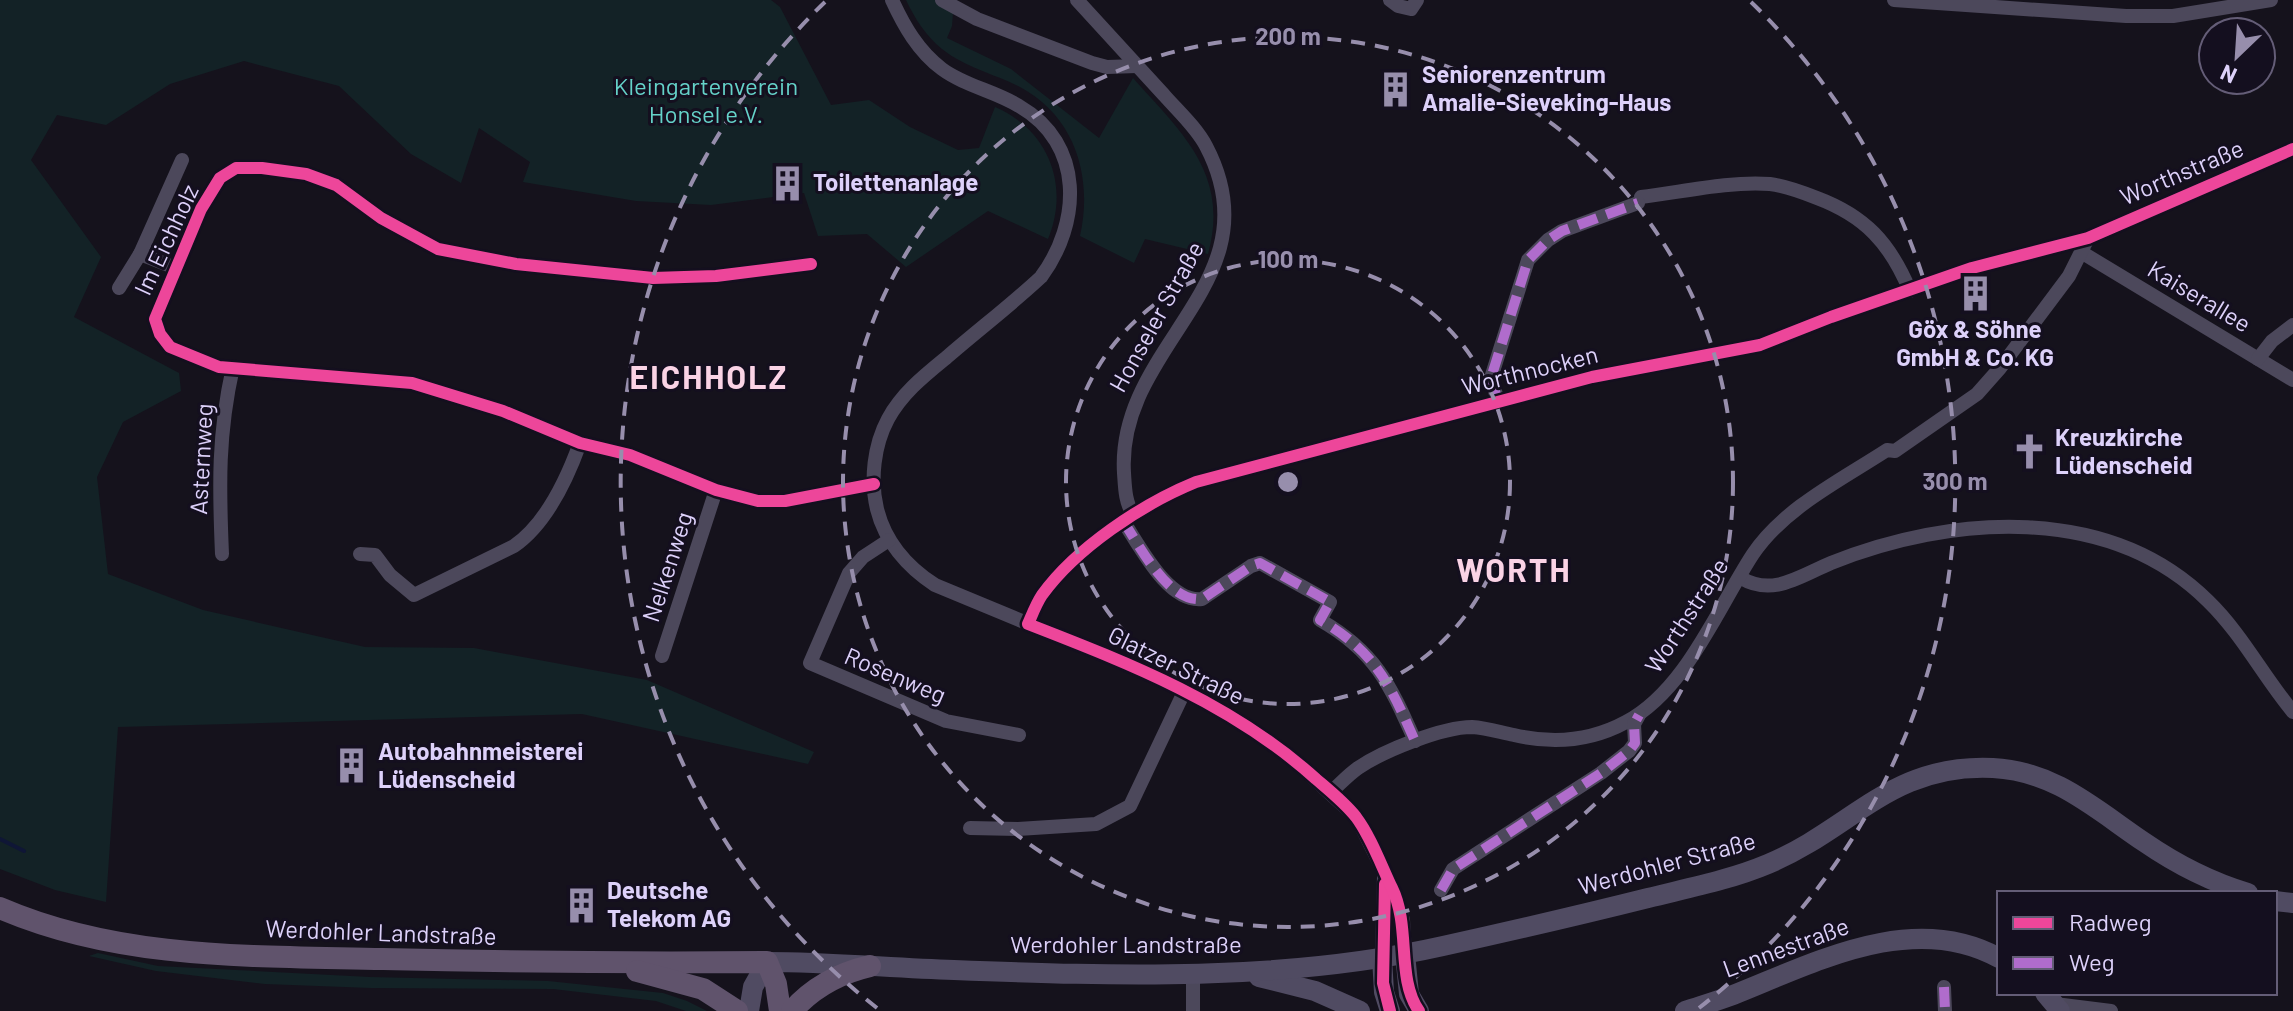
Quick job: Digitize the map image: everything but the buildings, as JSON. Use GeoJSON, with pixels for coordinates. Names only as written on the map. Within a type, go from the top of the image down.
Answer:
{"type":"FeatureCollection","features":[{"type":"Feature","properties":{"kind":"main road","name":"Werdohler Straße"},"geometry":{"type":"LineString","coordinates":[[1382,958],[1623,904],[1744,872],[1789,854],[1903,783],[1947,770],[1974,767],[2029,773],[2069,789],[2142,841],[2188,869],[2243,891]]}},
{"type":"Feature","properties":{"kind":"main road","name":"Werdohler Landstraße"},"geometry":{"type":"LineString","coordinates":[[0,908],[42,926],[136,948],[522,964],[767,962]]}},
{"type":"Feature","properties":{"kind":"main road","name":"Lennestraße"},"geometry":{"type":"LineString","coordinates":[[1685,1011],[1810,962],[1910,938],[1964,944],[1997,957]]}},
{"type":"Feature","properties":{"kind":"main road"},"geometry":{"type":"LineString","coordinates":[[1405,954],[1409,994],[1419,1011]]}},
{"type":"Feature","properties":{"kind":"main road"},"geometry":{"type":"LineString","coordinates":[[1382,958],[1384,992],[1390,1011]]}},
{"type":"Feature","properties":{"kind":"main road","name":"Werdohler Landstraße"},"geometry":{"type":"LineString","coordinates":[[870,966],[1072,973],[1193,973],[1302,968],[1382,958]]}},
{"type":"Feature","properties":{"kind":"main road"},"geometry":{"type":"LineString","coordinates":[[609,962],[694,985],[737,1011]]}},
{"type":"Feature","properties":{"kind":"main road"},"geometry":{"type":"LineString","coordinates":[[767,962],[870,966]]}},
{"type":"Feature","properties":{"kind":"main road"},"geometry":{"type":"LineString","coordinates":[[749,1011],[753,987],[767,962]]}},
{"type":"Feature","properties":{"kind":"main road"},"geometry":{"type":"LineString","coordinates":[[767,962],[776,984],[780,1011]]}},
{"type":"Feature","properties":{"kind":"main road"},"geometry":{"type":"LineString","coordinates":[[792,1011],[808,995],[831,980],[870,966]]}},
{"type":"Feature","properties":{"kind":"main road"},"geometry":{"type":"LineString","coordinates":[[1240,972],[1315,991],[1360,1011]]}},
{"type":"Feature","properties":{"kind":"street","name":"Glatzer Straße"},"geometry":{"type":"LineString","coordinates":[[892,0],[905,28],[939,67],[952,76],[1020,106],[1045,128],[1057,144],[1068,172],[1070,207],[1063,241],[1041,277],[904,395],[881,433],[874,484],[882,526],[889,540],[920,574],[935,585],[1185,690],[1251,728],[1289,756],[1357,818],[1400,909],[1405,954]]}},
{"type":"Feature","properties":{"kind":"street"},"geometry":{"type":"LineString","coordinates":[[942,0],[977,19],[1092,63],[1107,67],[1137,66]]}},
{"type":"Feature","properties":{"kind":"street","name":"Honseler Straße"},"geometry":{"type":"LineString","coordinates":[[1077,0],[1199,134],[1223,193],[1225,230],[1211,276],[1143,385],[1128,421],[1123,448],[1128,517]]}},
{"type":"Feature","properties":{"kind":"street"},"geometry":{"type":"LineString","coordinates":[[1390,0],[1411,9],[1417,0]]}},
{"type":"Feature","properties":{"kind":"street"},"geometry":{"type":"LineString","coordinates":[[1894,0],[2126,16],[2173,16],[2271,0]]}},
{"type":"Feature","properties":{"kind":"street","name":"Worthstraße"},"geometry":{"type":"LineString","coordinates":[[1441,890],[1453,869],[1601,773],[1629,751],[1635,743],[1634,724],[1639,715],[1677,677],[1741,578],[1753,554],[1767,537],[1802,506],[1887,450],[1895,451],[1920,435],[1977,394],[2069,276],[2088,238],[2293,149]]}},
{"type":"Feature","properties":{"kind":"street"},"geometry":{"type":"LineString","coordinates":[[119,288],[140,254],[182,160]]}},
{"type":"Feature","properties":{"kind":"street","name":"Im Eichholz"},"geometry":{"type":"LineString","coordinates":[[811,264],[716,276],[653,278],[516,264],[438,249],[381,218],[336,185],[306,174],[236,168],[220,178],[201,209],[155,319],[160,334],[170,347],[219,367],[412,383],[503,411],[580,443],[630,455],[716,490],[758,501],[785,501],[874,484]]}},
{"type":"Feature","properties":{"kind":"street"},"geometry":{"type":"LineString","coordinates":[[1498,401],[1491,378],[1528,260],[1562,231],[1639,200],[1739,185],[1771,184],[1799,191],[1836,205],[1868,225],[1893,257],[1910,291]]}},
{"type":"Feature","properties":{"kind":"street","name":"Worthnocken"},"geometry":{"type":"LineString","coordinates":[[1028,624],[1041,596],[1083,552],[1128,517],[1196,482],[1592,377],[1760,345],[1972,268],[2088,238]]}},
{"type":"Feature","properties":{"kind":"street","name":"Kaiserallee"},"geometry":{"type":"LineString","coordinates":[[2081,252],[2293,380]]}},
{"type":"Feature","properties":{"kind":"street"},"geometry":{"type":"LineString","coordinates":[[140,254],[176,268]]}},
{"type":"Feature","properties":{"kind":"street"},"geometry":{"type":"LineString","coordinates":[[2258,359],[2272,341],[2293,325]]}},
{"type":"Feature","properties":{"kind":"street","name":"Asternweg"},"geometry":{"type":"LineString","coordinates":[[222,554],[219,458],[224,407],[233,367]]}},
{"type":"Feature","properties":{"kind":"street"},"geometry":{"type":"LineString","coordinates":[[360,554],[375,555],[390,575],[414,595],[489,559],[528,536],[570,470],[580,443]]}},
{"type":"Feature","properties":{"kind":"street","name":"Nelkenweg"},"geometry":{"type":"LineString","coordinates":[[662,656],[716,490]]}},
{"type":"Feature","properties":{"kind":"street"},"geometry":{"type":"LineString","coordinates":[[1128,517],[1165,583],[1187,598],[1202,599],[1260,563],[1330,602],[1320,620],[1360,648],[1374,663],[1390,685],[1415,741]]}},
{"type":"Feature","properties":{"kind":"street"},"geometry":{"type":"LineString","coordinates":[[1741,578],[1759,587],[1776,587],[1855,554],[1896,541],[1935,534],[2017,526],[2068,530],[2148,557],[2188,582],[2235,629],[2293,712]]}},
{"type":"Feature","properties":{"kind":"street","name":"Rosenweg"},"geometry":{"type":"LineString","coordinates":[[889,540],[863,557],[849,573],[810,663],[946,721],[1019,735]]}},
{"type":"Feature","properties":{"kind":"street","name":"Glatzer Straße"},"geometry":{"type":"LineString","coordinates":[[970,828],[1018,829],[1096,824],[1130,806],[1185,690]]}},
{"type":"Feature","properties":{"kind":"street","name":"Worthstraße"},"geometry":{"type":"LineString","coordinates":[[1331,792],[1357,769],[1440,732],[1469,727],[1552,740],[1574,739],[1594,736],[1639,715]]}},
{"type":"Feature","properties":{"kind":"street","name":"Glatzer Straße"},"geometry":{"type":"LineString","coordinates":[[1382,958],[1384,873]]}},
{"type":"Feature","properties":{"kind":"street"},"geometry":{"type":"LineString","coordinates":[[1193,973],[1193,1011]]}},
{"type":"Feature","properties":{"kind":"street"},"geometry":{"type":"LineString","coordinates":[[1944,987],[1945,1011]]}},
{"type":"Feature","properties":{"kind":"street"},"geometry":{"type":"LineString","coordinates":[[2053,1003],[2111,1011]]}},
{"type":"Feature","properties":{"kind":"green space","name":"Kleingartenverein Honsel e.V."},"geometry":{"type":"Polygon","coordinates":[[[0,0],[771,0],[780,7],[831,105],[869,100],[910,127],[958,150],[979,148],[995,107],[1029,130],[1050,162],[1055,180],[1057,199],[1048,239],[988,211],[906,267],[867,234],[818,236],[804,193],[711,205],[636,201],[523,182],[530,162],[479,128],[461,183],[411,154],[339,86],[244,61],[170,84],[106,125],[57,115],[31,160],[101,257],[74,317],[179,373],[181,391],[123,422],[97,477],[108,574],[203,610],[365,647],[474,648],[647,680],[814,752],[808,764],[582,714],[118,727],[106,902],[55,890],[0,869],[0,0]]]}},
{"type":"Feature","properties":{"kind":"green space"},"geometry":{"type":"Polygon","coordinates":[[[906,0],[937,0],[953,12],[947,38],[1011,69],[1099,138],[1133,78],[1184,137],[1207,178],[1213,226],[1208,254],[1145,239],[1134,263],[1080,236],[1084,192],[1081,171],[1076,151],[1055,115],[1020,87],[951,56],[921,27],[906,0]]]}},
{"type":"Feature","properties":{"kind":"green space"},"geometry":{"type":"Polygon","coordinates":[[[98,953],[158,966],[370,977],[548,981],[663,993],[707,1011],[686,1011],[656,1001],[553,989],[265,984],[156,971],[89,956],[98,953]]]}},
{"type":"Feature","properties":{"kind":"waterway"},"geometry":{"type":"LineString","coordinates":[[0,839],[24,851]]}},
{"type":"Feature","properties":{"kind":"marked path"},"geometry":{"type":"LineString","coordinates":[[1498,401],[1491,378],[1528,260],[1562,231],[1638,203]]}},
{"type":"Feature","properties":{"kind":"marked path"},"geometry":{"type":"LineString","coordinates":[[1123,521],[1156,571],[1178,592],[1190,598],[1202,599],[1260,563],[1330,602],[1320,620],[1355,645],[1379,672],[1415,741]]}},
{"type":"Feature","properties":{"kind":"marked path"},"geometry":{"type":"LineString","coordinates":[[1441,890],[1453,869],[1601,773],[1629,751],[1635,743],[1634,724],[1639,715]]}},
{"type":"Feature","properties":{"kind":"marked path"},"geometry":{"type":"LineString","coordinates":[[1944,987],[1945,1011]]}},
{"type":"Feature","properties":{"kind":"cycle path"},"geometry":{"type":"LineString","coordinates":[[1419,1011],[1412,998],[1405,968],[1398,903],[1366,833],[1342,802],[1284,752],[1216,708],[1143,671],[1028,624],[1042,595],[1073,561],[1091,544],[1133,515],[1196,482],[1592,377],[1760,345],[1972,268],[2088,238],[2293,149]]}},
{"type":"Feature","properties":{"kind":"cycle path"},"geometry":{"type":"LineString","coordinates":[[811,264],[716,276],[653,278],[516,264],[438,249],[381,218],[336,185],[306,174],[236,168],[220,178],[201,209],[155,319],[160,334],[170,347],[219,367],[412,383],[503,411],[580,443],[630,455],[716,490],[758,501],[785,501],[874,484]]}},
{"type":"Feature","properties":{"kind":"cycle path"},"geometry":{"type":"LineString","coordinates":[[1385,884],[1383,983],[1390,1011]]}},
{"type":"Feature","properties":{"kind":"place","name":"Seniorenzentrum Amalie-Sieveking-Haus"},"geometry":{"type":"Point","coordinates":[1396,89]}},
{"type":"Feature","properties":{"kind":"place","name":"Toilettenanlage"},"geometry":{"type":"Point","coordinates":[787,183]}},
{"type":"Feature","properties":{"kind":"place","name":"Göx & Söhne GmbH & Co. KG"},"geometry":{"type":"Point","coordinates":[1975,293]}},
{"type":"Feature","properties":{"kind":"place","name":"Kreuzkirche Lüdenscheid"},"geometry":{"type":"Point","coordinates":[2029,452]}},
{"type":"Feature","properties":{"kind":"place","name":"Autobahnmeisterei Lüdenscheid"},"geometry":{"type":"Point","coordinates":[352,766]}},
{"type":"Feature","properties":{"kind":"place","name":"Deutsche Telekom AG"},"geometry":{"type":"Point","coordinates":[581,905]}},
{"type":"Feature","properties":{"kind":"district","name":"EICHHOLZ"},"geometry":{"type":"Point","coordinates":[709,378]}},
{"type":"Feature","properties":{"kind":"district","name":"WORTH"},"geometry":{"type":"Point","coordinates":[1514,571]}}]}
